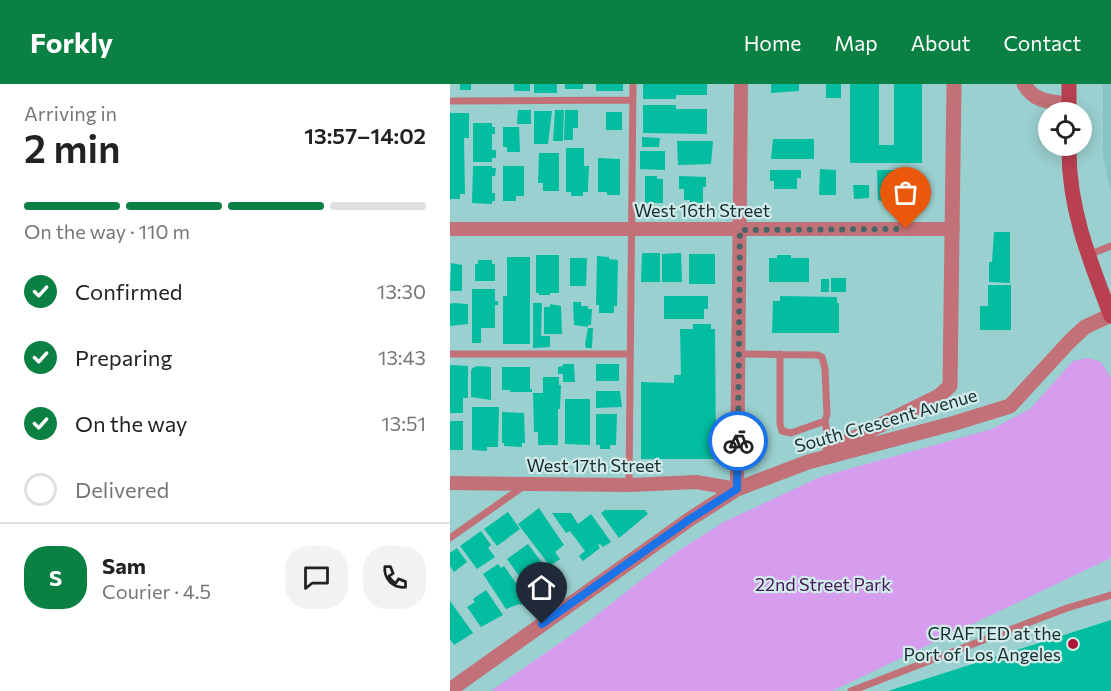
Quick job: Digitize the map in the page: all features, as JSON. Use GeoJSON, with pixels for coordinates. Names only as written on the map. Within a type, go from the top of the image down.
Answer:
{"type":"FeatureCollection","features":[{"type":"Feature","properties":{"kind":"main road"},"geometry":{"type":"LineString","coordinates":[[1069,84],[1069,102]]}},
{"type":"Feature","properties":{"kind":"main road"},"geometry":{"type":"LineString","coordinates":[[1069,156],[1071,196],[1088,255],[1111,316]]}},
{"type":"Feature","properties":{"kind":"street"},"geometry":{"type":"LineString","coordinates":[[737,489],[741,84]]}},
{"type":"Feature","properties":{"kind":"street"},"geometry":{"type":"LineString","coordinates":[[831,453],[939,396],[950,386],[954,84]]}},
{"type":"Feature","properties":{"kind":"street"},"geometry":{"type":"LineString","coordinates":[[1024,84],[1031,95],[1044,102]]}},
{"type":"Feature","properties":{"kind":"street","name":"West 16th Street"},"geometry":{"type":"LineString","coordinates":[[450,229],[953,229]]}},
{"type":"Feature","properties":{"kind":"street","name":"South Crescent Avenue"},"geometry":{"type":"LineString","coordinates":[[450,690],[690,519],[737,489],[831,453],[955,423],[1011,406],[1085,327],[1111,316]]}},
{"type":"Feature","properties":{"kind":"street","name":"West 17th Street"},"geometry":{"type":"LineString","coordinates":[[450,483],[629,485],[696,482],[737,489]]}},
{"type":"Feature","properties":{"kind":"lane"},"geometry":{"type":"LineString","coordinates":[[629,485],[633,84]]}},
{"type":"Feature","properties":{"kind":"lane"},"geometry":{"type":"LineString","coordinates":[[450,101],[633,100]]}},
{"type":"Feature","properties":{"kind":"lane"},"geometry":{"type":"LineString","coordinates":[[1088,255],[1111,246]]}},
{"type":"Feature","properties":{"kind":"lane"},"geometry":{"type":"LineString","coordinates":[[450,354],[630,354]]}},
{"type":"Feature","properties":{"kind":"lane"},"geometry":{"type":"LineString","coordinates":[[739,354],[817,354],[822,357],[825,369],[825,421],[831,453]]}},
{"type":"Feature","properties":{"kind":"lane"},"geometry":{"type":"LineString","coordinates":[[780,354],[780,424],[782,431],[791,433],[825,421]]}},
{"type":"Feature","properties":{"kind":"lane"},"geometry":{"type":"LineString","coordinates":[[450,538],[526,484]]}},
{"type":"Feature","properties":{"kind":"lane"},"geometry":{"type":"LineString","coordinates":[[851,691],[1067,608],[1111,595]]}},
{"type":"Feature","properties":{"kind":"shaded area"},"geometry":{"type":"Polygon","coordinates":[[[1103,84],[1111,84],[1111,192],[1103,157],[1103,84]]]}},
{"type":"Feature","properties":{"kind":"green space","name":"22nd Street Park"},"geometry":{"type":"Polygon","coordinates":[[[1088,358],[1101,362],[1111,378],[1111,558],[832,691],[491,691],[574,633],[678,551],[724,522],[820,477],[992,429],[1030,409],[1073,361],[1088,358]]]}},
{"type":"Feature","properties":{"kind":"building"},"geometry":{"type":"Polygon","coordinates":[[[460,84],[471,84],[471,90],[460,90],[460,84]]]}},
{"type":"Feature","properties":{"kind":"building"},"geometry":{"type":"Polygon","coordinates":[[[514,84],[530,84],[530,91],[514,91],[514,84]]]}},
{"type":"Feature","properties":{"kind":"building"},"geometry":{"type":"Polygon","coordinates":[[[534,84],[557,84],[557,93],[534,93],[534,84]]]}},
{"type":"Feature","properties":{"kind":"building"},"geometry":{"type":"Polygon","coordinates":[[[565,84],[583,84],[583,89],[565,89],[565,84]]]}},
{"type":"Feature","properties":{"kind":"building"},"geometry":{"type":"Polygon","coordinates":[[[596,84],[623,84],[623,91],[596,91],[596,84]]]}},
{"type":"Feature","properties":{"kind":"building"},"geometry":{"type":"Polygon","coordinates":[[[643,84],[707,84],[707,95],[676,95],[676,99],[643,99],[643,84]]]}},
{"type":"Feature","properties":{"kind":"building"},"geometry":{"type":"Polygon","coordinates":[[[771,84],[799,84],[799,91],[771,93],[771,84]]]}},
{"type":"Feature","properties":{"kind":"building"},"geometry":{"type":"Polygon","coordinates":[[[826,84],[841,84],[841,98],[826,98],[826,84]]]}},
{"type":"Feature","properties":{"kind":"building"},"geometry":{"type":"Polygon","coordinates":[[[850,84],[879,84],[879,145],[894,145],[894,84],[922,84],[922,163],[850,163],[850,84]]]}},
{"type":"Feature","properties":{"kind":"building"},"geometry":{"type":"Polygon","coordinates":[[[643,105],[676,105],[676,109],[707,109],[707,134],[643,133],[643,105]]]}},
{"type":"Feature","properties":{"kind":"building"},"geometry":{"type":"Polygon","coordinates":[[[518,110],[531,110],[531,124],[517,124],[518,110]]]}},
{"type":"Feature","properties":{"kind":"building"},"geometry":{"type":"Polygon","coordinates":[[[555,110],[564,110],[563,141],[553,141],[555,110]]]}},
{"type":"Feature","properties":{"kind":"building"},"geometry":{"type":"Polygon","coordinates":[[[565,110],[578,110],[578,128],[573,128],[573,140],[564,140],[565,110]]]}},
{"type":"Feature","properties":{"kind":"building"},"geometry":{"type":"Polygon","coordinates":[[[534,111],[552,111],[548,144],[534,144],[534,111]]]}},
{"type":"Feature","properties":{"kind":"building"},"geometry":{"type":"Polygon","coordinates":[[[606,112],[622,112],[622,130],[606,130],[606,112]]]}},
{"type":"Feature","properties":{"kind":"building"},"geometry":{"type":"Polygon","coordinates":[[[450,113],[469,113],[469,138],[464,138],[465,194],[460,194],[460,199],[450,199],[450,113]]]}},
{"type":"Feature","properties":{"kind":"building"},"geometry":{"type":"Polygon","coordinates":[[[473,123],[492,123],[492,127],[495,127],[495,134],[492,134],[492,150],[496,150],[496,158],[492,158],[492,162],[473,162],[473,123]]]}},
{"type":"Feature","properties":{"kind":"building"},"geometry":{"type":"Polygon","coordinates":[[[503,127],[519,127],[520,152],[507,152],[507,147],[503,147],[503,127]]]}},
{"type":"Feature","properties":{"kind":"building"},"geometry":{"type":"Polygon","coordinates":[[[642,137],[660,138],[659,147],[642,147],[642,137]]]}},
{"type":"Feature","properties":{"kind":"building"},"geometry":{"type":"Polygon","coordinates":[[[773,139],[814,139],[814,159],[771,159],[773,139]]]}},
{"type":"Feature","properties":{"kind":"building"},"geometry":{"type":"Polygon","coordinates":[[[677,141],[713,141],[711,164],[678,165],[677,141]]]}},
{"type":"Feature","properties":{"kind":"building"},"geometry":{"type":"Polygon","coordinates":[[[566,148],[584,148],[584,166],[589,166],[588,192],[583,192],[583,196],[571,196],[571,192],[566,192],[566,148]]]}},
{"type":"Feature","properties":{"kind":"building"},"geometry":{"type":"Polygon","coordinates":[[[640,151],[665,151],[665,170],[640,169],[640,151]]]}},
{"type":"Feature","properties":{"kind":"building"},"geometry":{"type":"Polygon","coordinates":[[[539,153],[559,153],[559,191],[543,191],[543,183],[538,183],[539,153]]]}},
{"type":"Feature","properties":{"kind":"building"},"geometry":{"type":"Polygon","coordinates":[[[598,158],[620,159],[620,195],[598,192],[598,158]]]}},
{"type":"Feature","properties":{"kind":"building"},"geometry":{"type":"Polygon","coordinates":[[[473,166],[496,168],[495,176],[492,176],[492,193],[495,193],[495,201],[492,201],[492,204],[472,203],[473,166]]]}},
{"type":"Feature","properties":{"kind":"building"},"geometry":{"type":"Polygon","coordinates":[[[503,166],[524,166],[524,196],[516,196],[516,201],[503,201],[503,166]]]}},
{"type":"Feature","properties":{"kind":"building"},"geometry":{"type":"Polygon","coordinates":[[[820,169],[836,170],[836,195],[819,195],[820,169]]]}},
{"type":"Feature","properties":{"kind":"building"},"geometry":{"type":"Polygon","coordinates":[[[770,170],[801,170],[801,178],[797,178],[797,189],[774,189],[774,181],[770,181],[770,170]]]}},
{"type":"Feature","properties":{"kind":"building"},"geometry":{"type":"Polygon","coordinates":[[[877,170],[920,173],[920,177],[916,177],[916,199],[880,201],[877,170]]]}},
{"type":"Feature","properties":{"kind":"building"},"geometry":{"type":"Polygon","coordinates":[[[645,176],[657,176],[657,179],[663,179],[663,203],[645,203],[645,176]]]}},
{"type":"Feature","properties":{"kind":"building"},"geometry":{"type":"Polygon","coordinates":[[[679,176],[706,177],[706,187],[703,187],[703,203],[690,203],[690,200],[684,200],[684,189],[679,189],[679,176]]]}},
{"type":"Feature","properties":{"kind":"building"},"geometry":{"type":"Polygon","coordinates":[[[853,185],[869,185],[869,198],[854,199],[853,185]]]}},
{"type":"Feature","properties":{"kind":"building"},"geometry":{"type":"Polygon","coordinates":[[[994,232],[1010,232],[1010,283],[989,282],[989,262],[992,262],[994,232]]]}},
{"type":"Feature","properties":{"kind":"building"},"geometry":{"type":"Polygon","coordinates":[[[642,253],[660,253],[660,282],[641,282],[642,253]]]}},
{"type":"Feature","properties":{"kind":"building"},"geometry":{"type":"Polygon","coordinates":[[[681,253],[682,282],[662,282],[662,254],[681,253]]]}},
{"type":"Feature","properties":{"kind":"building"},"geometry":{"type":"Polygon","coordinates":[[[689,254],[715,254],[715,284],[689,284],[689,254]]]}},
{"type":"Feature","properties":{"kind":"building"},"geometry":{"type":"Polygon","coordinates":[[[536,255],[559,255],[559,293],[539,295],[536,293],[536,255]]]}},
{"type":"Feature","properties":{"kind":"building"},"geometry":{"type":"Polygon","coordinates":[[[777,255],[809,258],[809,282],[769,282],[769,258],[777,258],[777,255]]]}},
{"type":"Feature","properties":{"kind":"building"},"geometry":{"type":"Polygon","coordinates":[[[597,256],[618,260],[617,306],[614,306],[614,313],[599,313],[599,305],[596,305],[597,256]]]}},
{"type":"Feature","properties":{"kind":"building"},"geometry":{"type":"Polygon","coordinates":[[[507,257],[530,257],[530,344],[503,344],[503,296],[507,296],[507,257]]]}},
{"type":"Feature","properties":{"kind":"building"},"geometry":{"type":"Polygon","coordinates":[[[570,258],[587,258],[586,286],[570,286],[570,258]]]}},
{"type":"Feature","properties":{"kind":"building"},"geometry":{"type":"Polygon","coordinates":[[[478,260],[492,260],[492,264],[495,264],[495,281],[475,281],[475,264],[478,264],[478,260]]]}},
{"type":"Feature","properties":{"kind":"building"},"geometry":{"type":"Polygon","coordinates":[[[451,263],[462,265],[462,291],[450,291],[451,263]]]}},
{"type":"Feature","properties":{"kind":"building"},"geometry":{"type":"Polygon","coordinates":[[[831,278],[846,278],[846,292],[831,292],[831,278]]]}},
{"type":"Feature","properties":{"kind":"building"},"geometry":{"type":"Polygon","coordinates":[[[821,279],[829,279],[829,292],[821,292],[821,279]]]}},
{"type":"Feature","properties":{"kind":"building"},"geometry":{"type":"Polygon","coordinates":[[[988,285],[1011,285],[1011,330],[980,330],[980,306],[988,306],[988,285]]]}},
{"type":"Feature","properties":{"kind":"building"},"geometry":{"type":"Polygon","coordinates":[[[472,289],[495,289],[495,301],[498,301],[498,305],[495,305],[495,328],[481,328],[481,343],[472,343],[472,289]]]}},
{"type":"Feature","properties":{"kind":"building"},"geometry":{"type":"Polygon","coordinates":[[[664,296],[708,296],[708,309],[704,309],[704,319],[664,319],[664,296]]]}},
{"type":"Feature","properties":{"kind":"building"},"geometry":{"type":"Polygon","coordinates":[[[780,296],[837,297],[839,333],[772,333],[773,301],[780,301],[780,296]]]}},
{"type":"Feature","properties":{"kind":"building"},"geometry":{"type":"Polygon","coordinates":[[[573,302],[581,302],[581,306],[588,306],[588,309],[592,309],[591,325],[588,327],[574,325],[573,302]]]}},
{"type":"Feature","properties":{"kind":"building"},"geometry":{"type":"Polygon","coordinates":[[[533,303],[542,303],[541,336],[550,336],[550,347],[533,348],[533,303]]]}},
{"type":"Feature","properties":{"kind":"building"},"geometry":{"type":"Polygon","coordinates":[[[450,304],[468,304],[468,324],[450,326],[450,304]]]}},
{"type":"Feature","properties":{"kind":"building"},"geometry":{"type":"Polygon","coordinates":[[[550,304],[561,306],[562,334],[544,334],[544,307],[550,307],[550,304]]]}},
{"type":"Feature","properties":{"kind":"building"},"geometry":{"type":"Polygon","coordinates":[[[693,324],[711,324],[711,329],[715,329],[716,459],[641,459],[641,382],[674,383],[674,375],[681,375],[680,329],[693,329],[693,324]]]}},
{"type":"Feature","properties":{"kind":"building"},"geometry":{"type":"Polygon","coordinates":[[[588,328],[593,328],[592,348],[586,348],[585,344],[588,328]]]}},
{"type":"Feature","properties":{"kind":"building"},"geometry":{"type":"Polygon","coordinates":[[[563,364],[574,364],[575,382],[563,382],[563,374],[558,374],[558,367],[563,364]]]}},
{"type":"Feature","properties":{"kind":"building"},"geometry":{"type":"Polygon","coordinates":[[[596,364],[619,364],[619,381],[596,381],[596,364]]]}},
{"type":"Feature","properties":{"kind":"building"},"geometry":{"type":"Polygon","coordinates":[[[450,365],[468,366],[468,398],[463,398],[463,413],[450,413],[450,365]]]}},
{"type":"Feature","properties":{"kind":"building"},"geometry":{"type":"Polygon","coordinates":[[[491,367],[491,400],[471,397],[471,372],[472,368],[491,367]]]}},
{"type":"Feature","properties":{"kind":"building"},"geometry":{"type":"Polygon","coordinates":[[[502,367],[530,367],[532,392],[502,390],[502,367]]]}},
{"type":"Feature","properties":{"kind":"building"},"geometry":{"type":"Polygon","coordinates":[[[543,377],[559,377],[559,385],[561,385],[558,445],[538,445],[538,432],[534,432],[533,393],[543,393],[543,377]]]}},
{"type":"Feature","properties":{"kind":"building"},"geometry":{"type":"Polygon","coordinates":[[[596,391],[620,391],[622,407],[596,408],[596,391]]]}},
{"type":"Feature","properties":{"kind":"building"},"geometry":{"type":"Polygon","coordinates":[[[565,399],[590,399],[590,445],[565,444],[565,399]]]}},
{"type":"Feature","properties":{"kind":"building"},"geometry":{"type":"Polygon","coordinates":[[[472,407],[499,407],[498,447],[487,447],[487,451],[472,450],[472,407]]]}},
{"type":"Feature","properties":{"kind":"building"},"geometry":{"type":"Polygon","coordinates":[[[502,412],[524,413],[525,443],[522,443],[522,447],[504,446],[502,443],[502,412]]]}},
{"type":"Feature","properties":{"kind":"building"},"geometry":{"type":"Polygon","coordinates":[[[596,414],[617,414],[616,445],[610,445],[610,449],[600,449],[600,445],[596,445],[596,414]]]}},
{"type":"Feature","properties":{"kind":"building"},"geometry":{"type":"Polygon","coordinates":[[[450,421],[463,421],[463,450],[450,450],[450,421]]]}},
{"type":"Feature","properties":{"kind":"building"},"geometry":{"type":"Polygon","coordinates":[[[539,508],[564,545],[555,552],[560,559],[550,566],[518,524],[539,508]]]}},
{"type":"Feature","properties":{"kind":"building"},"geometry":{"type":"Polygon","coordinates":[[[605,510],[645,510],[648,514],[619,538],[601,513],[605,510]]]}},
{"type":"Feature","properties":{"kind":"building"},"geometry":{"type":"Polygon","coordinates":[[[508,512],[520,529],[497,546],[484,529],[508,512]]]}},
{"type":"Feature","properties":{"kind":"building"},"geometry":{"type":"Polygon","coordinates":[[[552,513],[571,513],[578,524],[591,514],[611,542],[603,547],[598,545],[600,548],[583,561],[579,556],[585,551],[570,531],[566,533],[552,513]]]}},
{"type":"Feature","properties":{"kind":"building"},"geometry":{"type":"Polygon","coordinates":[[[481,531],[491,545],[488,548],[495,557],[477,569],[460,546],[481,531]]]}},
{"type":"Feature","properties":{"kind":"building"},"geometry":{"type":"Polygon","coordinates":[[[528,544],[555,580],[533,595],[507,559],[528,544]]]}},
{"type":"Feature","properties":{"kind":"building"},"geometry":{"type":"Polygon","coordinates":[[[457,548],[467,562],[454,572],[450,566],[450,553],[457,548]]]}},
{"type":"Feature","properties":{"kind":"building"},"geometry":{"type":"Polygon","coordinates":[[[498,564],[501,568],[504,566],[527,599],[521,605],[506,609],[483,574],[498,564]]]}},
{"type":"Feature","properties":{"kind":"building"},"geometry":{"type":"Polygon","coordinates":[[[486,590],[503,615],[481,627],[467,607],[475,602],[473,599],[486,590]]]}},
{"type":"Feature","properties":{"kind":"building"},"geometry":{"type":"Polygon","coordinates":[[[450,601],[473,633],[454,645],[450,639],[450,601]]]}},
{"type":"Feature","properties":{"kind":"building","name":"CRAFTED at the Port of Los Angeles"},"geometry":{"type":"Polygon","coordinates":[[[1111,620],[1111,691],[888,691],[1111,620]]]}},
{"type":"Feature","properties":{"kind":"way so far"},"geometry":{"type":"LineString","coordinates":[[738,441],[740,230],[906,229]]}},
{"type":"Feature","properties":{"kind":"place","name":"CRAFTED at the Port of Los Angeles"},"geometry":{"type":"Point","coordinates":[1073,644]}},
{"type":"Feature","properties":{"kind":"route"},"geometry":{"type":"LineString","coordinates":[[542,624],[690,519],[737,489],[738,441]]}}]}
